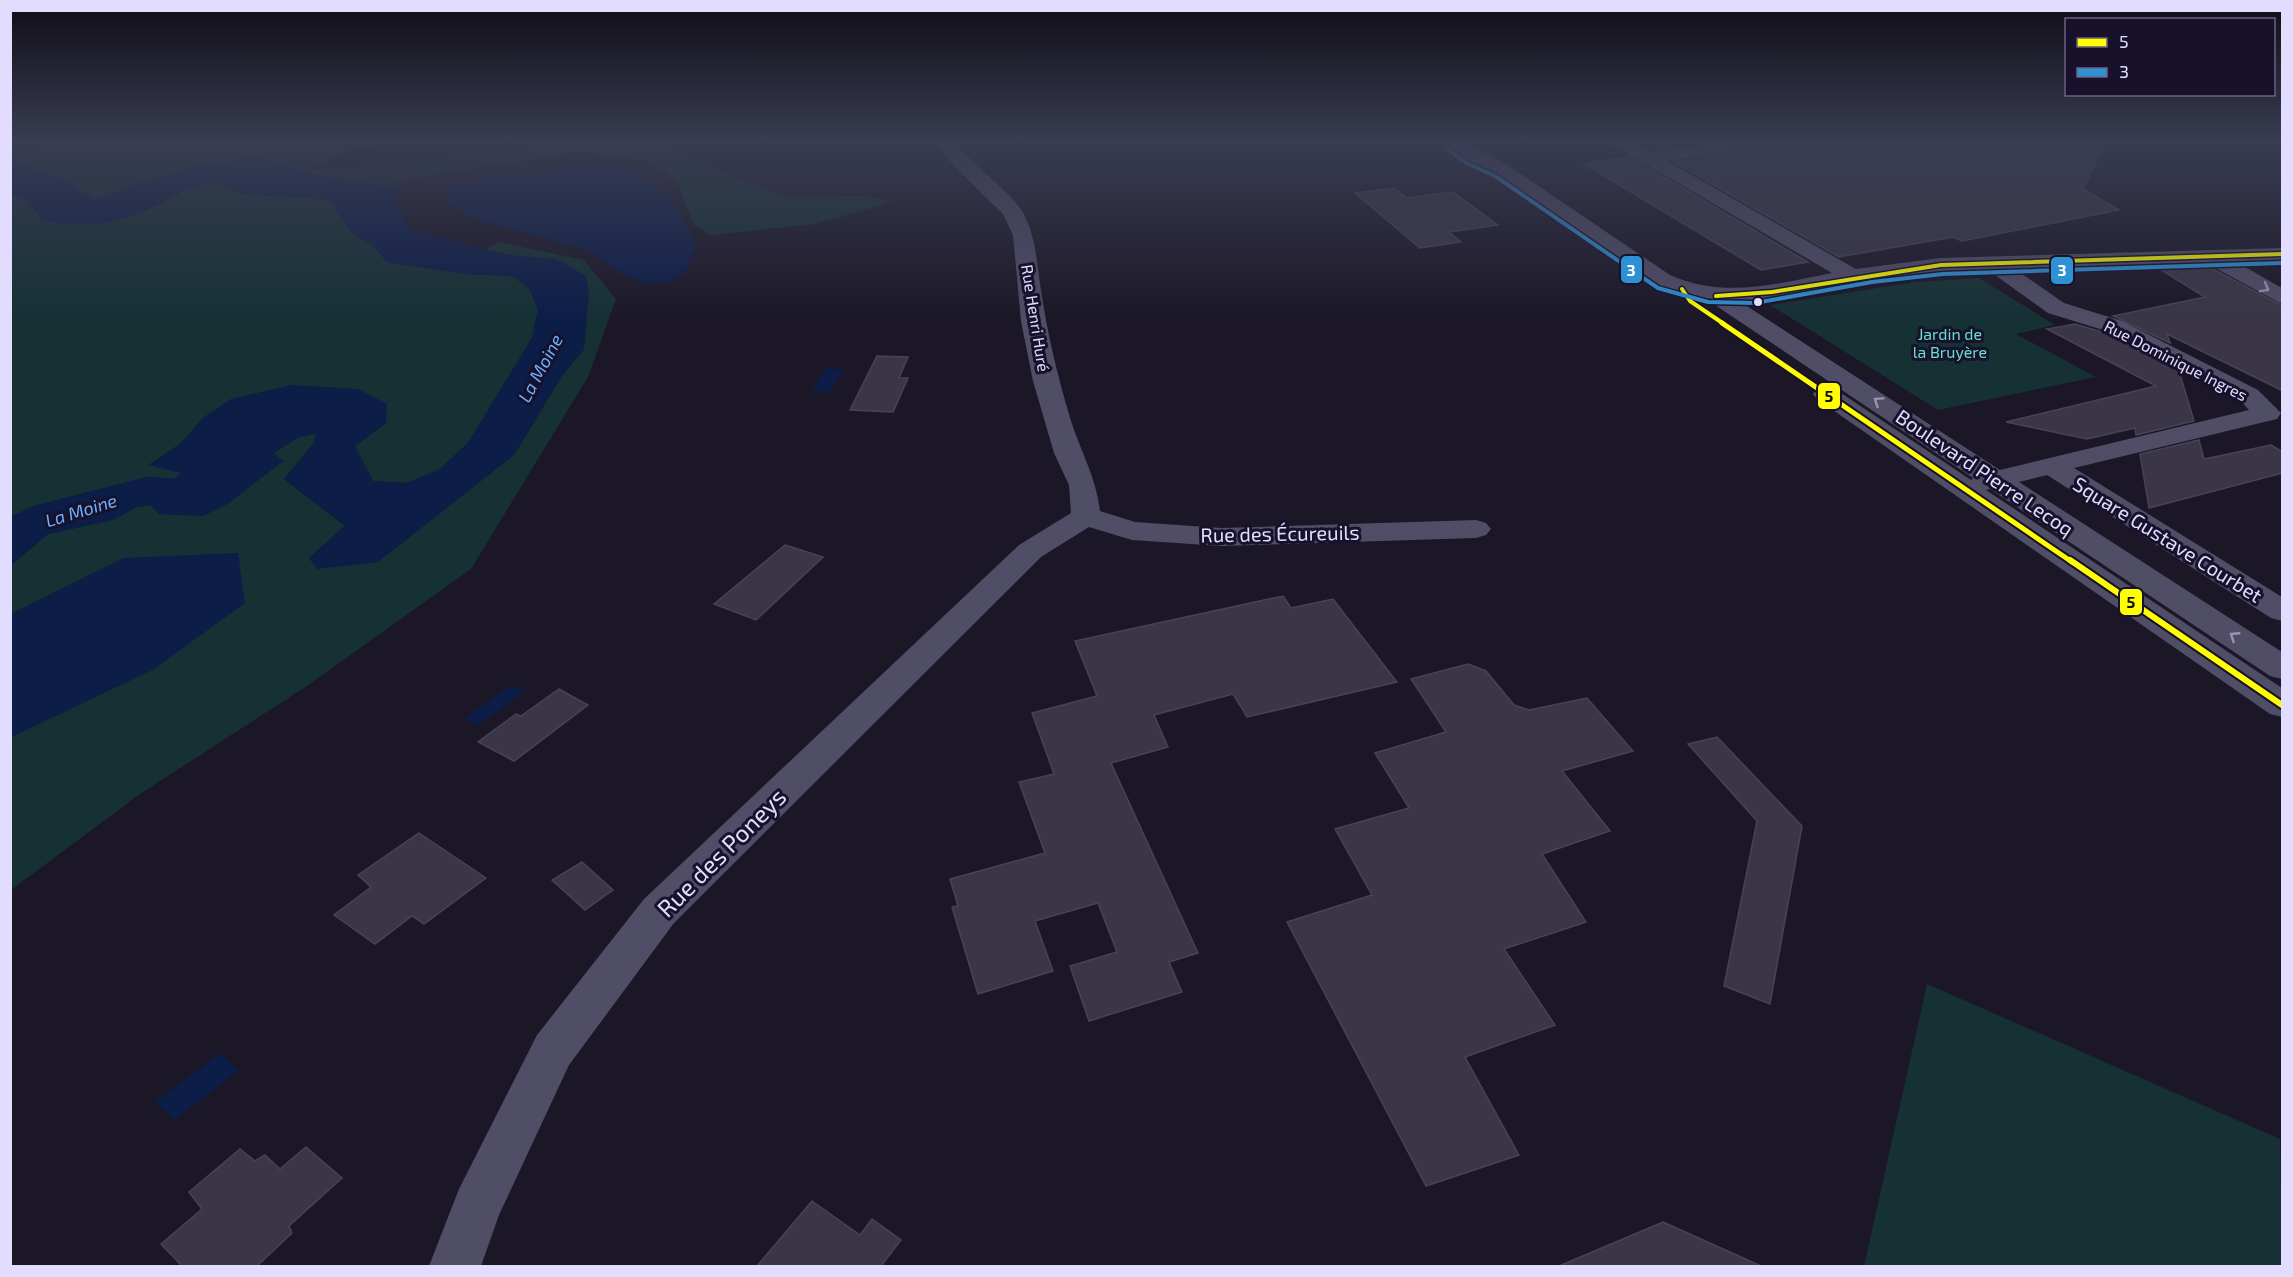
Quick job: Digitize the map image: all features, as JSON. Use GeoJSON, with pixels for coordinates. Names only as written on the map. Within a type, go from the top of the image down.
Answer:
{"type":"FeatureCollection","features":[{"type":"Feature","properties":{"kind":"street","name":"Rue Henri Huré"},"geometry":{"type":"LineString","coordinates":[[1001,202],[1012,212],[1023,235],[1033,321],[1046,381],[1068,453],[1083,485],[1086,516]]}},
{"type":"Feature","properties":{"kind":"street","name":"Boulevard Pierre Lecoq"},"geometry":{"type":"LineString","coordinates":[[1548,202],[1662,280],[1682,289],[1716,296],[2283,668]]}},
{"type":"Feature","properties":{"kind":"street"},"geometry":{"type":"LineString","coordinates":[[1725,202],[1852,276]]}},
{"type":"Feature","properties":{"kind":"street"},"geometry":{"type":"LineString","coordinates":[[1716,296],[1750,296],[1852,276],[1940,265],[2283,254]]}},
{"type":"Feature","properties":{"kind":"street"},"geometry":{"type":"LineString","coordinates":[[2211,256],[2283,297]]}},
{"type":"Feature","properties":{"kind":"street","name":"Rue Dominique Ingres"},"geometry":{"type":"LineString","coordinates":[[1963,488],[2268,413],[2249,395],[2114,326],[2056,308],[1992,263]]}},
{"type":"Feature","properties":{"kind":"street","name":"Boulevard Pierre Lecoq"},"geometry":{"type":"LineString","coordinates":[[1682,289],[1690,300],[2283,705]]}},
{"type":"Feature","properties":{"kind":"street","name":"Square Gustave Courbet"},"geometry":{"type":"LineString","coordinates":[[2053,467],[2283,611]]}},
{"type":"Feature","properties":{"kind":"street","name":"Rue des Écureuils"},"geometry":{"type":"LineString","coordinates":[[1086,516],[1132,531],[1221,537],[1476,528]]}},
{"type":"Feature","properties":{"kind":"street","name":"Rue des Poneys"},"geometry":{"type":"LineString","coordinates":[[455,1266],[477,1207],[553,1050],[659,910],[1030,551],[1086,516]]}},
{"type":"Feature","properties":{"kind":"green space"},"geometry":{"type":"Polygon","coordinates":[[[11,202],[28,202],[42,220],[73,224],[103,222],[147,210],[164,202],[329,202],[333,204],[354,236],[372,244],[387,262],[467,274],[512,276],[529,288],[538,309],[532,338],[468,443],[440,469],[407,483],[373,481],[354,446],[386,423],[386,404],[204,417],[180,444],[150,464],[182,473],[174,479],[147,477],[34,506],[11,517],[11,202]]]}},
{"type":"Feature","properties":{"kind":"green space"},"geometry":{"type":"Polygon","coordinates":[[[685,202],[893,202],[815,224],[711,235],[694,225],[685,202]]]}},
{"type":"Feature","properties":{"kind":"green space"},"geometry":{"type":"Polygon","coordinates":[[[498,242],[584,260],[616,299],[588,377],[471,569],[304,688],[140,794],[11,890],[11,737],[154,669],[124,558],[11,614],[11,565],[48,534],[112,520],[137,507],[151,505],[283,461],[273,453],[299,437],[316,433],[314,443],[284,479],[345,526],[309,558],[514,455],[561,377],[584,349],[509,255],[485,250],[498,242]]]}},
{"type":"Feature","properties":{"kind":"green space","name":"Jardin de la Bruyère"},"geometry":{"type":"Polygon","coordinates":[[[1979,278],[2055,325],[2016,334],[2096,377],[1938,410],[1770,305],[1916,282],[1979,278]]]}},
{"type":"Feature","properties":{"kind":"green space"},"geometry":{"type":"Polygon","coordinates":[[[1927,984],[2280,1139],[2282,1266],[1864,1266],[1927,984]]]}},
{"type":"Feature","properties":{"kind":"water"},"geometry":{"type":"Polygon","coordinates":[[[28,202],[161,202],[144,211],[103,224],[65,224],[42,220],[28,202]]]}},
{"type":"Feature","properties":{"kind":"water","name":"La Moine"},"geometry":{"type":"Polygon","coordinates":[[[329,202],[397,202],[404,220],[414,231],[509,255],[556,259],[586,276],[589,292],[584,349],[561,377],[514,455],[378,562],[317,569],[309,558],[345,526],[284,479],[314,443],[316,433],[299,437],[273,453],[283,461],[229,503],[203,516],[159,514],[150,505],[137,507],[112,520],[48,534],[11,565],[11,517],[34,506],[147,477],[174,479],[181,473],[149,465],[180,444],[204,417],[231,399],[291,385],[358,389],[387,404],[386,423],[355,446],[373,481],[407,483],[440,469],[468,443],[532,338],[538,309],[529,288],[512,276],[467,274],[387,262],[372,244],[354,236],[333,204],[329,202]]]}},
{"type":"Feature","properties":{"kind":"water"},"geometry":{"type":"Polygon","coordinates":[[[449,202],[673,202],[696,246],[686,270],[673,281],[648,285],[624,274],[586,250],[469,217],[449,202]]]}},
{"type":"Feature","properties":{"kind":"water"},"geometry":{"type":"Polygon","coordinates":[[[827,368],[844,370],[828,393],[811,392],[827,368]]]}},
{"type":"Feature","properties":{"kind":"water"},"geometry":{"type":"Polygon","coordinates":[[[238,553],[245,603],[154,669],[11,737],[11,614],[124,558],[238,553]]]}},
{"type":"Feature","properties":{"kind":"water"},"geometry":{"type":"Polygon","coordinates":[[[511,685],[525,691],[478,726],[465,718],[511,685]]]}},
{"type":"Feature","properties":{"kind":"water"},"geometry":{"type":"Polygon","coordinates":[[[220,1053],[239,1070],[175,1120],[155,1102],[220,1053]]]}},
{"type":"Feature","properties":{"kind":"building"},"geometry":{"type":"Polygon","coordinates":[[[1365,202],[1466,202],[1498,225],[1449,232],[1461,242],[1420,248],[1365,202]]]}},
{"type":"Feature","properties":{"kind":"building"},"geometry":{"type":"Polygon","coordinates":[[[1647,202],[1706,202],[1808,262],[1761,270],[1647,202]]]}},
{"type":"Feature","properties":{"kind":"building"},"geometry":{"type":"Polygon","coordinates":[[[1743,202],[2105,202],[2119,210],[1962,241],[1953,237],[1839,257],[1743,202]]]}},
{"type":"Feature","properties":{"kind":"building"},"geometry":{"type":"Polygon","coordinates":[[[2207,266],[2283,306],[2283,391],[2167,334],[2170,343],[2113,316],[2205,297],[2158,268],[2207,266]]]}},
{"type":"Feature","properties":{"kind":"building"},"geometry":{"type":"Polygon","coordinates":[[[2075,324],[2105,333],[2179,371],[2194,421],[2136,435],[2135,428],[2087,439],[2006,422],[2156,386],[2047,329],[2075,324]]]}},
{"type":"Feature","properties":{"kind":"building"},"geometry":{"type":"Polygon","coordinates":[[[877,356],[908,357],[899,378],[908,378],[893,412],[850,410],[877,356]]]}},
{"type":"Feature","properties":{"kind":"building"},"geometry":{"type":"Polygon","coordinates":[[[2199,440],[2204,459],[2271,445],[2283,452],[2283,473],[2149,508],[2140,454],[2199,440]]]}},
{"type":"Feature","properties":{"kind":"building"},"geometry":{"type":"Polygon","coordinates":[[[785,545],[823,557],[756,620],[714,604],[785,545]]]}},
{"type":"Feature","properties":{"kind":"building"},"geometry":{"type":"Polygon","coordinates":[[[1283,596],[1291,608],[1333,599],[1397,682],[1247,717],[1233,694],[1154,715],[1168,747],[1111,763],[1198,953],[1169,962],[1182,992],[1089,1021],[1070,966],[1117,952],[1098,903],[1035,921],[1053,971],[978,994],[952,907],[958,906],[950,879],[1045,853],[1019,782],[1054,774],[1032,713],[1097,696],[1075,641],[1283,596]]]}},
{"type":"Feature","properties":{"kind":"building"},"geometry":{"type":"Polygon","coordinates":[[[1468,664],[1486,671],[1514,705],[1529,710],[1587,698],[1633,751],[1562,771],[1610,831],[1542,854],[1586,922],[1504,949],[1555,1025],[1465,1057],[1519,1155],[1426,1186],[1287,922],[1372,895],[1335,829],[1409,808],[1375,753],[1446,732],[1411,679],[1468,664]]]}},
{"type":"Feature","properties":{"kind":"building"},"geometry":{"type":"Polygon","coordinates":[[[559,689],[588,705],[514,761],[478,742],[516,714],[521,716],[559,689]]]}},
{"type":"Feature","properties":{"kind":"building"},"geometry":{"type":"Polygon","coordinates":[[[1717,737],[1802,826],[1770,1004],[1724,986],[1757,821],[1688,744],[1717,737]]]}},
{"type":"Feature","properties":{"kind":"building"},"geometry":{"type":"Polygon","coordinates":[[[419,833],[486,878],[424,924],[412,916],[375,944],[334,915],[371,887],[358,875],[419,833]]]}},
{"type":"Feature","properties":{"kind":"building"},"geometry":{"type":"Polygon","coordinates":[[[582,862],[613,890],[585,910],[552,880],[582,862]]]}},
{"type":"Feature","properties":{"kind":"building"},"geometry":{"type":"Polygon","coordinates":[[[306,1147],[342,1178],[289,1226],[292,1233],[257,1266],[182,1266],[161,1244],[202,1209],[189,1192],[240,1149],[255,1161],[265,1155],[280,1169],[306,1147]]]}},
{"type":"Feature","properties":{"kind":"building"},"geometry":{"type":"Polygon","coordinates":[[[812,1201],[860,1235],[872,1219],[901,1240],[881,1266],[757,1266],[812,1201]]]}},
{"type":"Feature","properties":{"kind":"building"},"geometry":{"type":"Polygon","coordinates":[[[1663,1222],[1761,1266],[1559,1266],[1663,1222]]]}},
{"type":"Feature","properties":{"kind":"transit line","name":"3"},"geometry":{"type":"LineString","coordinates":[[1532,202],[1658,288],[1708,302],[1755,303],[1872,282],[1943,274],[2282,263]]}},
{"type":"Feature","properties":{"kind":"transit line","name":"5"},"geometry":{"type":"LineString","coordinates":[[1716,296],[1772,292],[1884,272],[1941,265],[2069,259],[2282,254]]}},
{"type":"Feature","properties":{"kind":"transit line","name":"5"},"geometry":{"type":"LineString","coordinates":[[1682,289],[1690,301],[2282,705]]}}]}
